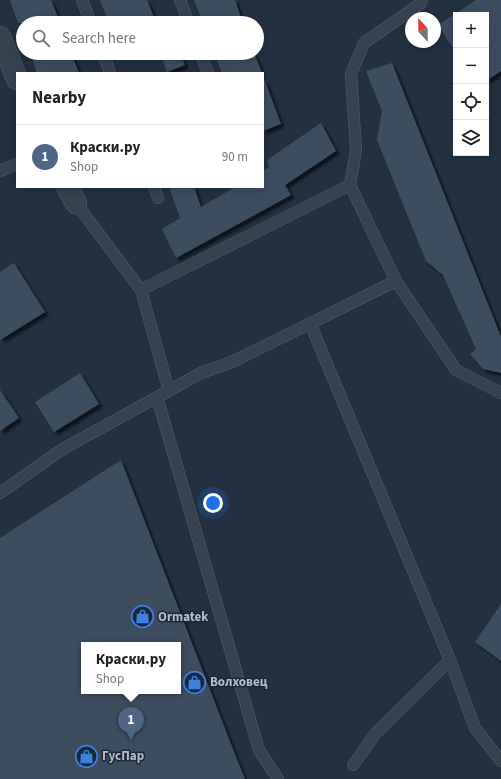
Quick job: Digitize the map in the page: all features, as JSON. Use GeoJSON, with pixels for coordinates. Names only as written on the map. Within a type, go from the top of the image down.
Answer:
{"type":"FeatureCollection","features":[{"type":"Feature","properties":{"kind":"street"},"geometry":{"type":"LineString","coordinates":[[0,36],[16,76]]}},
{"type":"Feature","properties":{"kind":"lane"},"geometry":{"type":"LineString","coordinates":[[82,0],[88,16]]}},
{"type":"Feature","properties":{"kind":"lane"},"geometry":{"type":"LineString","coordinates":[[180,0],[186,16]]}},
{"type":"Feature","properties":{"kind":"lane"},"geometry":{"type":"LineString","coordinates":[[422,0],[420,4],[364,43],[351,74],[356,150],[350,185],[396,281],[456,370],[501,394]]}},
{"type":"Feature","properties":{"kind":"lane"},"geometry":{"type":"LineString","coordinates":[[105,60],[110,72]]}},
{"type":"Feature","properties":{"kind":"lane"},"geometry":{"type":"LineString","coordinates":[[203,60],[208,72]]}},
{"type":"Feature","properties":{"kind":"lane"},"geometry":{"type":"LineString","coordinates":[[0,171],[16,164]]}},
{"type":"Feature","properties":{"kind":"lane"},"geometry":{"type":"LineString","coordinates":[[141,290],[350,185]]}},
{"type":"Feature","properties":{"kind":"lane"},"geometry":{"type":"LineString","coordinates":[[154,188],[158,198]]}},
{"type":"Feature","properties":{"kind":"lane"},"geometry":{"type":"LineString","coordinates":[[71,195],[141,290],[169,391]]}},
{"type":"Feature","properties":{"kind":"lane"},"geometry":{"type":"LineString","coordinates":[[0,493],[46,458],[202,373],[232,362],[396,281]]}},
{"type":"Feature","properties":{"kind":"lane"},"geometry":{"type":"LineString","coordinates":[[310,323],[450,660],[475,728],[501,761]]}},
{"type":"Feature","properties":{"kind":"lane"},"geometry":{"type":"LineString","coordinates":[[158,397],[259,750],[278,779]]}},
{"type":"Feature","properties":{"kind":"lane"},"geometry":{"type":"LineString","coordinates":[[353,765],[376,733],[450,660]]}},
{"type":"Feature","properties":{"kind":"building"},"geometry":{"type":"Polygon","coordinates":[[[10,0],[51,0],[57,16],[16,16],[16,17],[10,0]]]}},
{"type":"Feature","properties":{"kind":"building"},"geometry":{"type":"Polygon","coordinates":[[[100,0],[147,0],[153,16],[106,16],[100,0]]]}},
{"type":"Feature","properties":{"kind":"building"},"geometry":{"type":"Polygon","coordinates":[[[194,0],[235,0],[241,16],[200,16],[194,0]]]}},
{"type":"Feature","properties":{"kind":"building"},"geometry":{"type":"Polygon","coordinates":[[[476,0],[501,0],[501,71],[489,79],[489,12],[458,12],[476,0]]]}},
{"type":"Feature","properties":{"kind":"building"},"geometry":{"type":"Polygon","coordinates":[[[453,15],[453,48],[441,30],[441,23],[453,15]]]}},
{"type":"Feature","properties":{"kind":"building"},"geometry":{"type":"Polygon","coordinates":[[[32,60],[74,60],[79,72],[37,72],[32,60]]]}},
{"type":"Feature","properties":{"kind":"building"},"geometry":{"type":"Polygon","coordinates":[[[163,60],[183,60],[185,65],[167,72],[163,60]]]}},
{"type":"Feature","properties":{"kind":"building"},"geometry":{"type":"Polygon","coordinates":[[[217,60],[257,60],[262,72],[222,72],[217,60]]]}},
{"type":"Feature","properties":{"kind":"building"},"geometry":{"type":"Polygon","coordinates":[[[392,63],[501,337],[501,373],[483,369],[470,354],[476,349],[443,275],[426,261],[377,140],[382,111],[366,71],[392,63]]]}},
{"type":"Feature","properties":{"kind":"building"},"geometry":{"type":"Polygon","coordinates":[[[264,81],[265,81],[281,124],[264,131],[264,81]]]}},
{"type":"Feature","properties":{"kind":"building"},"geometry":{"type":"Polygon","coordinates":[[[321,123],[336,151],[285,185],[291,195],[176,258],[162,229],[180,218],[169,188],[194,188],[201,207],[233,188],[264,188],[264,170],[269,167],[267,160],[321,123]]]}},
{"type":"Feature","properties":{"kind":"building"},"geometry":{"type":"Polygon","coordinates":[[[14,263],[45,312],[0,340],[0,272],[14,263]]]}},
{"type":"Feature","properties":{"kind":"building"},"geometry":{"type":"Polygon","coordinates":[[[80,373],[99,404],[54,432],[35,402],[80,373]]]}},
{"type":"Feature","properties":{"kind":"building"},"geometry":{"type":"Polygon","coordinates":[[[0,390],[19,418],[0,431],[0,390]]]}},
{"type":"Feature","properties":{"kind":"building"},"geometry":{"type":"Polygon","coordinates":[[[121,460],[245,779],[0,779],[0,538],[121,460]]]}},
{"type":"Feature","properties":{"kind":"building"},"geometry":{"type":"Polygon","coordinates":[[[501,604],[501,661],[475,642],[501,604]]]}},
{"type":"Feature","properties":{"kind":"place","name":"Ormatek"},"geometry":{"type":"Point","coordinates":[142,617]}},
{"type":"Feature","properties":{"kind":"place","name":"Волховец"},"geometry":{"type":"Point","coordinates":[195,682]}},
{"type":"Feature","properties":{"kind":"place","name":"Краски.ру"},"geometry":{"type":"Point","coordinates":[131,740]}},
{"type":"Feature","properties":{"kind":"place","name":"ГусПар"},"geometry":{"type":"Point","coordinates":[86,756]}}]}
